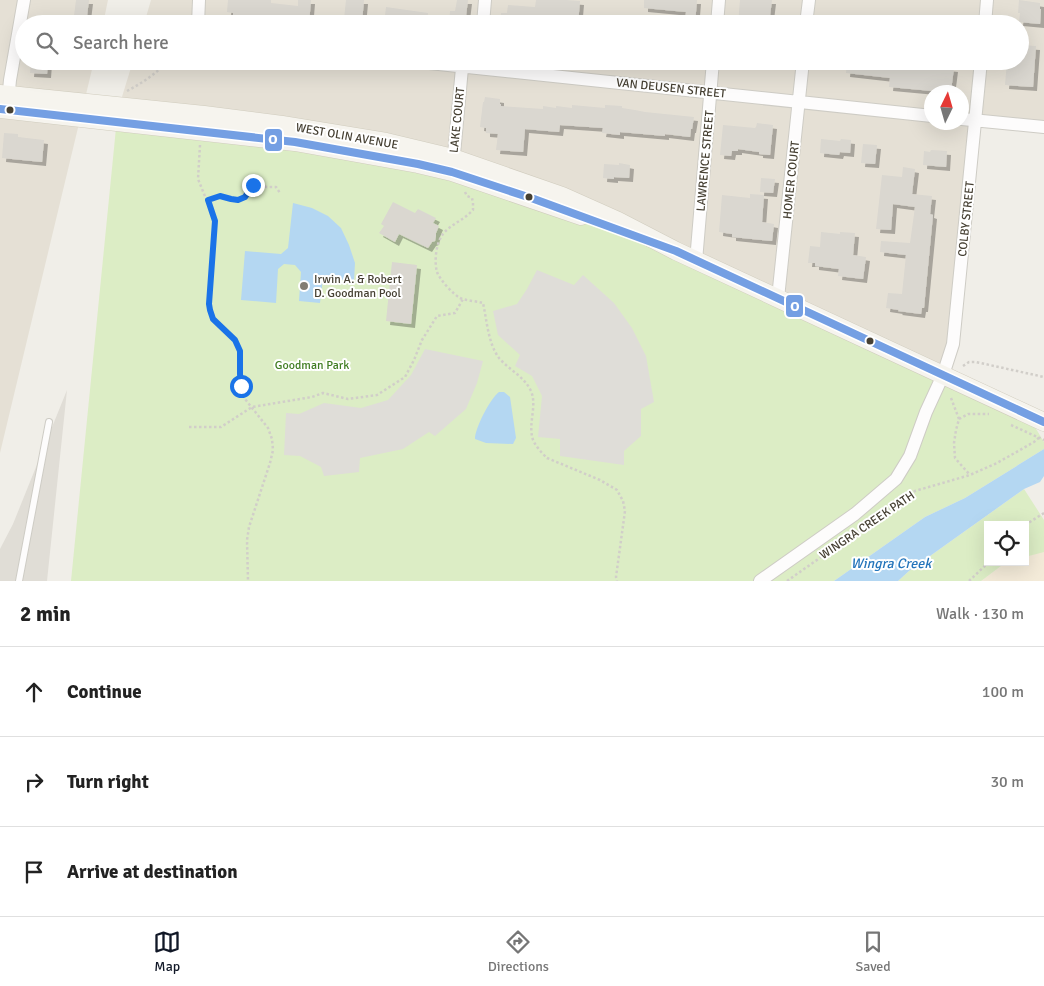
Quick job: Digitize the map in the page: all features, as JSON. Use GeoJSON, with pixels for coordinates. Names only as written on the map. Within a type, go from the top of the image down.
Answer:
{"type":"FeatureCollection","features":[{"type":"Feature","properties":{"kind":"street"},"geometry":{"type":"LineString","coordinates":[[21,15],[24,0]]}},
{"type":"Feature","properties":{"kind":"street"},"geometry":{"type":"LineString","coordinates":[[198,15],[199,0]]}},
{"type":"Feature","properties":{"kind":"street"},"geometry":{"type":"LineString","coordinates":[[484,15],[485,0]]}},
{"type":"Feature","properties":{"kind":"street"},"geometry":{"type":"LineString","coordinates":[[718,15],[719,0]]}},
{"type":"Feature","properties":{"kind":"street"},"geometry":{"type":"LineString","coordinates":[[807,15],[808,0]]}},
{"type":"Feature","properties":{"kind":"street"},"geometry":{"type":"LineString","coordinates":[[986,15],[987,0]]}},
{"type":"Feature","properties":{"kind":"street"},"geometry":{"type":"LineString","coordinates":[[4,102],[15,46]]}},
{"type":"Feature","properties":{"kind":"street","name":"LAKE COURT"},"geometry":{"type":"LineString","coordinates":[[453,165],[462,70]]}},
{"type":"Feature","properties":{"kind":"street","name":"VAN DEUSEN STREET"},"geometry":{"type":"LineString","coordinates":[[519,70],[710,93],[924,115]]}},
{"type":"Feature","properties":{"kind":"street","name":"LAWRENCE STREET"},"geometry":{"type":"LineString","coordinates":[[696,261],[712,70]]}},
{"type":"Feature","properties":{"kind":"street","name":"HOMER COURT"},"geometry":{"type":"LineString","coordinates":[[778,298],[802,70]]}},
{"type":"Feature","properties":{"kind":"street","name":"COLBY STREET"},"geometry":{"type":"LineString","coordinates":[[760,581],[855,514],[896,479],[910,456],[926,412],[943,375],[953,344],[980,70]]}},
{"type":"Feature","properties":{"kind":"street","name":"WEST OLIN AVENUE"},"geometry":{"type":"LineString","coordinates":[[4,102],[295,142],[418,164],[453,165],[542,202],[676,251],[1044,422]]}},
{"type":"Feature","properties":{"kind":"street"},"geometry":{"type":"LineString","coordinates":[[969,120],[1044,127]]}},
{"type":"Feature","properties":{"kind":"lane"},"geometry":{"type":"LineString","coordinates":[[19,581],[49,422]]}},
{"type":"Feature","properties":{"kind":"path"},"geometry":{"type":"LineString","coordinates":[[120,92],[127,90],[160,70]]}},
{"type":"Feature","properties":{"kind":"path"},"geometry":{"type":"LineString","coordinates":[[200,145],[198,178],[215,221],[210,310],[213,319],[235,340],[240,351],[241,386],[245,399],[268,428],[272,439],[273,450],[249,526],[248,581]]}},
{"type":"Feature","properties":{"kind":"path"},"geometry":{"type":"LineString","coordinates":[[208,200],[220,196],[238,200],[245,197],[253,185],[257,183],[266,187],[276,186],[280,193]]}},
{"type":"Feature","properties":{"kind":"path"},"geometry":{"type":"LineString","coordinates":[[465,190],[465,193],[472,198],[473,210],[450,226],[442,235],[436,247],[437,272],[446,285],[459,297],[483,303],[491,342],[495,351],[500,359],[527,383],[532,392],[534,400],[532,438],[541,452],[547,458],[600,480],[617,490],[623,501],[625,511],[616,576],[617,581]]}},
{"type":"Feature","properties":{"kind":"path"},"geometry":{"type":"LineString","coordinates":[[189,427],[221,427],[252,407],[323,394],[348,399],[377,395],[405,378],[422,340],[437,316],[455,313],[463,298]]}},
{"type":"Feature","properties":{"kind":"path"},"geometry":{"type":"LineString","coordinates":[[963,366],[970,362],[976,362],[1044,378]]}},
{"type":"Feature","properties":{"kind":"path"},"geometry":{"type":"LineString","coordinates":[[950,398],[959,419],[954,444],[955,458],[970,475]]}},
{"type":"Feature","properties":{"kind":"path"},"geometry":{"type":"LineString","coordinates":[[959,419],[968,414],[988,414],[996,417]]}},
{"type":"Feature","properties":{"kind":"path"},"geometry":{"type":"LineString","coordinates":[[1011,425],[1044,440]]}},
{"type":"Feature","properties":{"kind":"path","name":"WINGRA CREEK PATH"},"geometry":{"type":"LineString","coordinates":[[787,581],[915,491],[970,475],[997,464],[1034,442]]}},
{"type":"Feature","properties":{"kind":"path"},"geometry":{"type":"LineString","coordinates":[[1029,522],[1044,513]]}},
{"type":"Feature","properties":{"kind":"path"},"geometry":{"type":"LineString","coordinates":[[969,581],[985,566]]}},
{"type":"Feature","properties":{"kind":"shaded area"},"geometry":{"type":"Polygon","coordinates":[[[0,0],[108,0],[105,15],[15,15],[15,70],[92,70],[0,453],[0,0]]]}},
{"type":"Feature","properties":{"kind":"shaded area"},"geometry":{"type":"Polygon","coordinates":[[[151,0],[1044,0],[1044,127],[976,120],[943,375],[618,221],[121,100],[130,70],[1029,70],[1029,15],[147,15],[151,0]]]}},
{"type":"Feature","properties":{"kind":"shaded area"},"geometry":{"type":"Polygon","coordinates":[[[537,270],[574,285],[583,275],[614,303],[632,328],[646,356],[654,402],[641,409],[641,436],[624,451],[624,465],[560,456],[560,439],[538,437],[542,396],[532,376],[515,366],[520,355],[498,335],[493,311],[517,304],[537,270]]]}},
{"type":"Feature","properties":{"kind":"shaded area"},"geometry":{"type":"Polygon","coordinates":[[[425,349],[483,361],[477,383],[466,409],[435,436],[429,432],[403,449],[360,458],[359,472],[324,476],[321,467],[300,456],[284,455],[286,413],[299,414],[324,403],[361,408],[388,400],[411,375],[425,349]]]}},
{"type":"Feature","properties":{"kind":"shaded area"},"geometry":{"type":"Polygon","coordinates":[[[67,390],[47,581],[0,581],[0,549],[13,524],[67,390]]]}},
{"type":"Feature","properties":{"kind":"shaded area"},"geometry":{"type":"Polygon","coordinates":[[[1044,551],[1044,581],[981,581],[1001,566],[1029,566],[1029,556],[1044,551]]]}},
{"type":"Feature","properties":{"kind":"green space","name":"Goodman Park"},"geometry":{"type":"Polygon","coordinates":[[[116,128],[418,164],[584,217],[676,251],[1027,414],[1044,442],[1044,449],[965,498],[925,517],[834,581],[71,581],[116,128]]]}},
{"type":"Feature","properties":{"kind":"green space"},"geometry":{"type":"Polygon","coordinates":[[[1024,489],[1044,520],[1044,552],[1029,556],[1029,521],[984,521],[984,566],[1001,566],[981,581],[898,581],[909,571],[1024,489]]]}},
{"type":"Feature","properties":{"kind":"water"},"geometry":{"type":"Polygon","coordinates":[[[293,203],[312,208],[328,216],[341,228],[355,263],[354,281],[323,278],[320,303],[299,301],[301,272],[295,265],[284,264],[278,269],[276,303],[241,300],[245,251],[281,254],[288,248],[293,203]]]}},
{"type":"Feature","properties":{"kind":"water"},"geometry":{"type":"Polygon","coordinates":[[[499,392],[504,392],[510,397],[516,438],[513,444],[486,443],[475,439],[477,428],[484,414],[491,401],[499,392]]]}},
{"type":"Feature","properties":{"kind":"water","name":"Wingra Creek"},"geometry":{"type":"Polygon","coordinates":[[[1044,449],[1044,476],[1040,482],[1024,489],[909,571],[898,581],[834,581],[925,517],[965,498],[1044,449]]]}},
{"type":"Feature","properties":{"kind":"building"},"geometry":{"type":"Polygon","coordinates":[[[76,0],[89,0],[87,15],[74,15],[76,0]]]}},
{"type":"Feature","properties":{"kind":"building"},"geometry":{"type":"Polygon","coordinates":[[[228,0],[271,0],[271,3],[298,6],[298,0],[311,0],[310,15],[233,15],[233,13],[227,12],[228,0]]]}},
{"type":"Feature","properties":{"kind":"building"},"geometry":{"type":"Polygon","coordinates":[[[346,0],[364,0],[363,15],[344,15],[346,0]]]}},
{"type":"Feature","properties":{"kind":"building"},"geometry":{"type":"Polygon","coordinates":[[[457,0],[468,0],[466,15],[450,15],[450,11],[455,11],[457,0]]]}},
{"type":"Feature","properties":{"kind":"building"},"geometry":{"type":"Polygon","coordinates":[[[536,0],[580,1],[579,15],[501,15],[501,13],[507,13],[508,5],[535,7],[536,0]]]}},
{"type":"Feature","properties":{"kind":"building"},"geometry":{"type":"Polygon","coordinates":[[[644,0],[697,0],[696,15],[686,15],[686,12],[644,8],[644,0]]]}},
{"type":"Feature","properties":{"kind":"building"},"geometry":{"type":"Polygon","coordinates":[[[740,0],[772,0],[770,15],[739,15],[740,0]]]}},
{"type":"Feature","properties":{"kind":"building"},"geometry":{"type":"Polygon","coordinates":[[[1019,0],[1040,3],[1040,24],[1029,23],[1029,15],[1020,15],[1018,13],[1019,0]]]}},
{"type":"Feature","properties":{"kind":"building"},"geometry":{"type":"Polygon","coordinates":[[[386,7],[428,13],[428,15],[385,15],[386,7]]]}},
{"type":"Feature","properties":{"kind":"building"},"geometry":{"type":"Polygon","coordinates":[[[1029,46],[1036,46],[1033,87],[1005,85],[1006,70],[1029,70],[1029,46]]]}},
{"type":"Feature","properties":{"kind":"building"},"geometry":{"type":"Polygon","coordinates":[[[30,70],[47,70],[47,74],[30,73],[30,70]]]}},
{"type":"Feature","properties":{"kind":"building"},"geometry":{"type":"Polygon","coordinates":[[[846,70],[954,70],[952,85],[924,85],[924,90],[889,87],[890,78],[846,73],[846,70]]]}},
{"type":"Feature","properties":{"kind":"building"},"geometry":{"type":"Polygon","coordinates":[[[485,97],[500,99],[501,106],[543,109],[543,106],[572,108],[572,105],[605,108],[605,105],[622,106],[622,108],[645,112],[694,117],[690,137],[620,132],[620,135],[602,133],[603,128],[560,125],[559,132],[525,129],[523,152],[496,150],[498,134],[486,133],[486,128],[480,127],[485,97]]]}},
{"type":"Feature","properties":{"kind":"building"},"geometry":{"type":"Polygon","coordinates":[[[757,123],[773,125],[770,155],[738,149],[738,151],[732,151],[731,156],[720,155],[723,125],[755,128],[757,123]]]}},
{"type":"Feature","properties":{"kind":"building"},"geometry":{"type":"Polygon","coordinates":[[[4,133],[18,134],[18,137],[44,140],[42,162],[2,158],[4,133]]]}},
{"type":"Feature","properties":{"kind":"building"},"geometry":{"type":"Polygon","coordinates":[[[821,139],[851,140],[850,153],[840,152],[839,155],[820,153],[821,139]]]}},
{"type":"Feature","properties":{"kind":"building"},"geometry":{"type":"Polygon","coordinates":[[[863,144],[877,145],[875,164],[861,163],[863,144]]]}},
{"type":"Feature","properties":{"kind":"building"},"geometry":{"type":"Polygon","coordinates":[[[931,150],[947,151],[946,167],[923,165],[924,151],[930,152],[931,150]]]}},
{"type":"Feature","properties":{"kind":"building"},"geometry":{"type":"Polygon","coordinates":[[[619,163],[630,165],[629,178],[603,178],[604,164],[619,165],[619,163]]]}},
{"type":"Feature","properties":{"kind":"building"},"geometry":{"type":"Polygon","coordinates":[[[903,167],[915,169],[912,194],[932,196],[930,214],[933,215],[924,308],[922,308],[921,314],[886,308],[888,293],[902,294],[906,255],[880,252],[881,241],[910,243],[915,207],[893,204],[891,230],[876,229],[882,175],[902,177],[903,167]]]}},
{"type":"Feature","properties":{"kind":"building"},"geometry":{"type":"Polygon","coordinates":[[[761,178],[775,179],[773,193],[760,192],[761,178]]]}},
{"type":"Feature","properties":{"kind":"building"},"geometry":{"type":"Polygon","coordinates":[[[750,194],[764,195],[762,222],[774,224],[772,241],[732,237],[732,234],[719,232],[722,195],[750,198],[750,194]]]}},
{"type":"Feature","properties":{"kind":"building"},"geometry":{"type":"Polygon","coordinates":[[[393,202],[415,213],[418,209],[436,218],[433,223],[439,226],[435,241],[428,248],[399,234],[395,242],[379,233],[384,226],[381,224],[393,202]]]}},
{"type":"Feature","properties":{"kind":"building"},"geometry":{"type":"Polygon","coordinates":[[[821,232],[855,233],[853,255],[866,257],[863,279],[838,276],[839,269],[815,266],[815,263],[808,263],[810,246],[820,247],[821,232]]]}},
{"type":"Feature","properties":{"kind":"building"},"geometry":{"type":"Polygon","coordinates":[[[392,262],[417,265],[411,324],[386,321],[392,262]]]}},
{"type":"Feature","properties":{"kind":"transit line","name":"O"},"geometry":{"type":"LineString","coordinates":[[0,109],[295,142],[452,172],[534,199],[676,251],[1044,422]]}},
{"type":"Feature","properties":{"kind":"place","name":"Irwin A. & Robert D. Goodman Pool"},"geometry":{"type":"Point","coordinates":[304,286]}},
{"type":"Feature","properties":{"kind":"route"},"geometry":{"type":"LineString","coordinates":[[241,386],[240,351],[235,340],[213,319],[210,310],[215,221],[208,200],[220,196],[238,200],[245,197],[253,185]]}}]}
